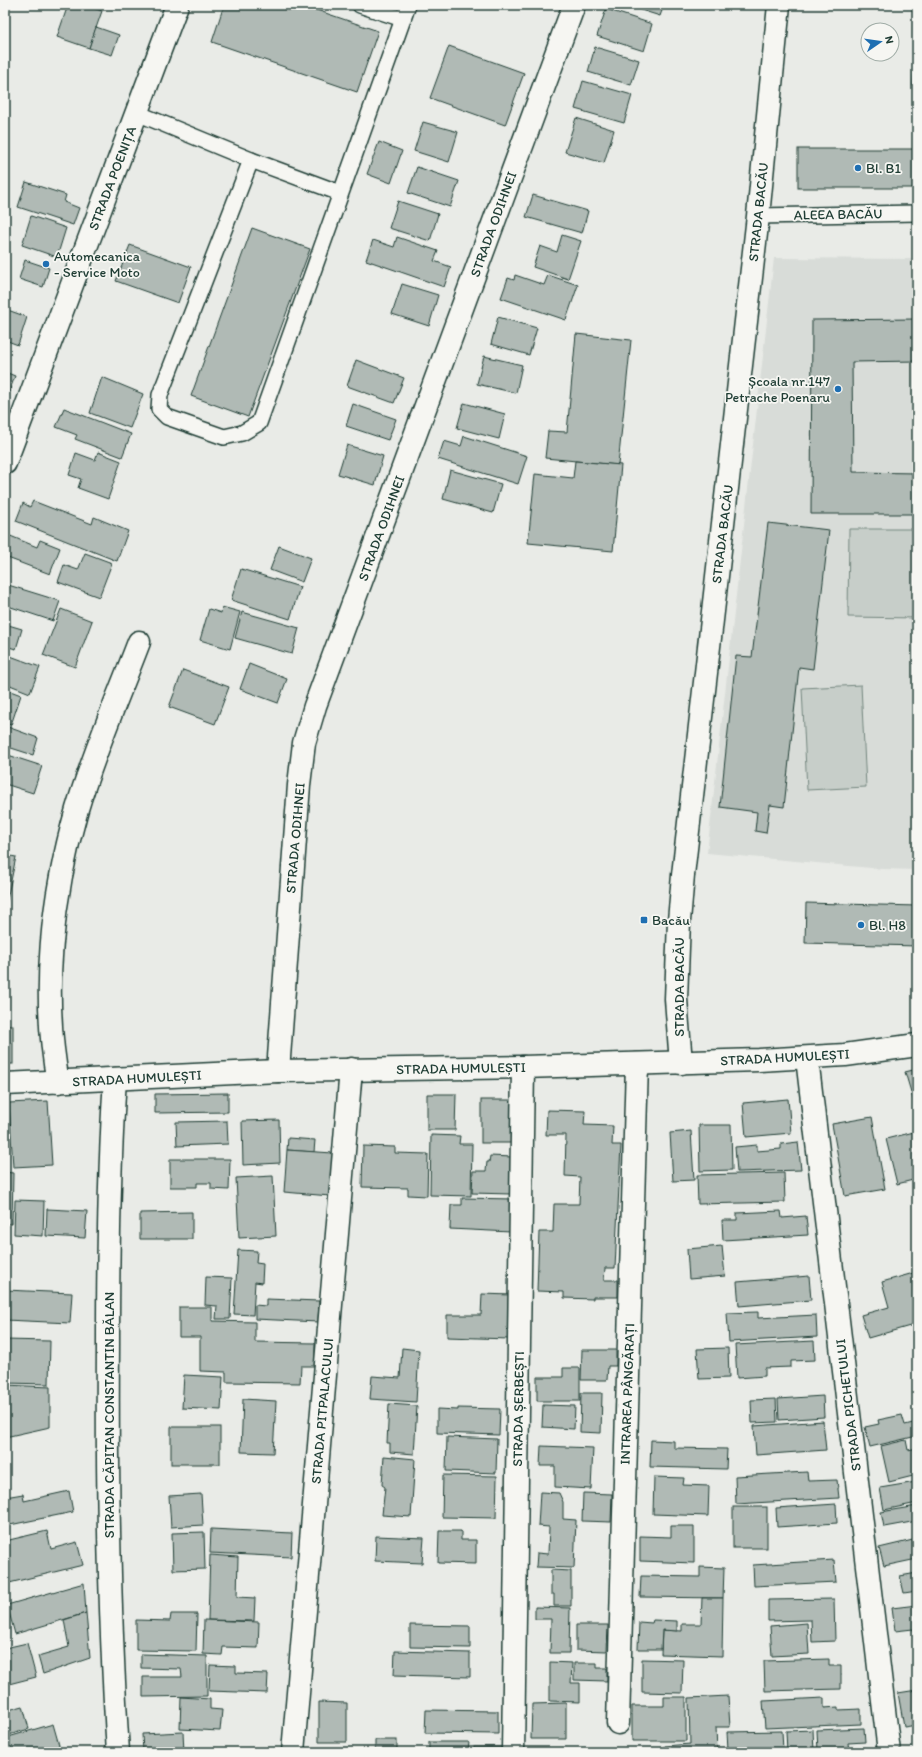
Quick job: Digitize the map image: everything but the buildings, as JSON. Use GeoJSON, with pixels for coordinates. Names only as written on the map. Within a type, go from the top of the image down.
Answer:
{"type":"FeatureCollection","features":[{"type":"Feature","properties":{"kind":"street","name":"STRADA POENIȚA"},"geometry":{"type":"LineString","coordinates":[[5,463],[177,5]]}},
{"type":"Feature","properties":{"kind":"street","name":"STRADA ODIHNEI"},"geometry":{"type":"LineString","coordinates":[[278,1071],[299,785],[304,743],[315,706],[574,5]]}},
{"type":"Feature","properties":{"kind":"street","name":"STRADA BACĂU"},"geometry":{"type":"LineString","coordinates":[[681,1063],[676,999],[682,882],[758,216],[779,5]]}},
{"type":"Feature","properties":{"kind":"street"},"geometry":{"type":"LineString","coordinates":[[58,1082],[53,1054],[50,1015],[51,965],[58,894],[78,809],[139,642]]}},
{"type":"Feature","properties":{"kind":"street","name":"STRADA HUMULEȘTI"},"geometry":{"type":"LineString","coordinates":[[5,1084],[278,1071],[523,1067],[807,1058],[896,1049],[917,1045]]}},
{"type":"Feature","properties":{"kind":"street","name":"STRADA PICHETULUI"},"geometry":{"type":"LineString","coordinates":[[807,1058],[889,1752]]}},
{"type":"Feature","properties":{"kind":"street","name":"INTRAREA PÂNGĂRAȚI"},"geometry":{"type":"LineString","coordinates":[[618,1723],[637,1064]]}},
{"type":"Feature","properties":{"kind":"street","name":"STRADA ȘERBEȘTI"},"geometry":{"type":"LineString","coordinates":[[514,1752],[523,1067]]}},
{"type":"Feature","properties":{"kind":"street","name":"STRADA PITPALACULUI"},"geometry":{"type":"LineString","coordinates":[[293,1752],[351,1069]]}},
{"type":"Feature","properties":{"kind":"street","name":"STRADA CĂPITAN CONSTANTIN BĂLAN"},"geometry":{"type":"LineString","coordinates":[[115,1079],[108,1270],[107,1407],[111,1597],[118,1752]]}},
{"type":"Feature","properties":{"kind":"lane"},"geometry":{"type":"LineString","coordinates":[[251,160],[160,395],[159,409],[167,417],[224,437],[242,434],[259,423],[405,12],[360,5]]}},
{"type":"Feature","properties":{"kind":"lane"},"geometry":{"type":"LineString","coordinates":[[137,113],[251,160],[340,193]]}},
{"type":"Feature","properties":{"kind":"lane","name":"ALEEA BACĂU"},"geometry":{"type":"LineString","coordinates":[[758,216],[917,213]]}},
{"type":"Feature","properties":{"kind":"shaded area"},"geometry":{"type":"Polygon","coordinates":[[[774,258],[917,259],[917,870],[882,869],[707,853],[774,258]]]}},
{"type":"Feature","properties":{"kind":"shaded area"},"geometry":{"type":"Polygon","coordinates":[[[849,529],[917,529],[917,618],[848,617],[849,529]]]}},
{"type":"Feature","properties":{"kind":"shaded area"},"geometry":{"type":"Polygon","coordinates":[[[861,685],[866,787],[807,790],[802,688],[861,685]]]}},
{"type":"Feature","properties":{"kind":"place","name":"Bl. B1"},"geometry":{"type":"Point","coordinates":[858,168]}},
{"type":"Feature","properties":{"kind":"place","name":"Automecanica - Service Moto"},"geometry":{"type":"Point","coordinates":[46,264]}},
{"type":"Feature","properties":{"kind":"place","name":"Școala nr.147 Petrache Poenaru"},"geometry":{"type":"Point","coordinates":[838,389]}},
{"type":"Feature","properties":{"kind":"place","name":"Bacău"},"geometry":{"type":"Point","coordinates":[644,920]}},
{"type":"Feature","properties":{"kind":"place","name":"Bl. H8"},"geometry":{"type":"Point","coordinates":[861,925]}}]}
